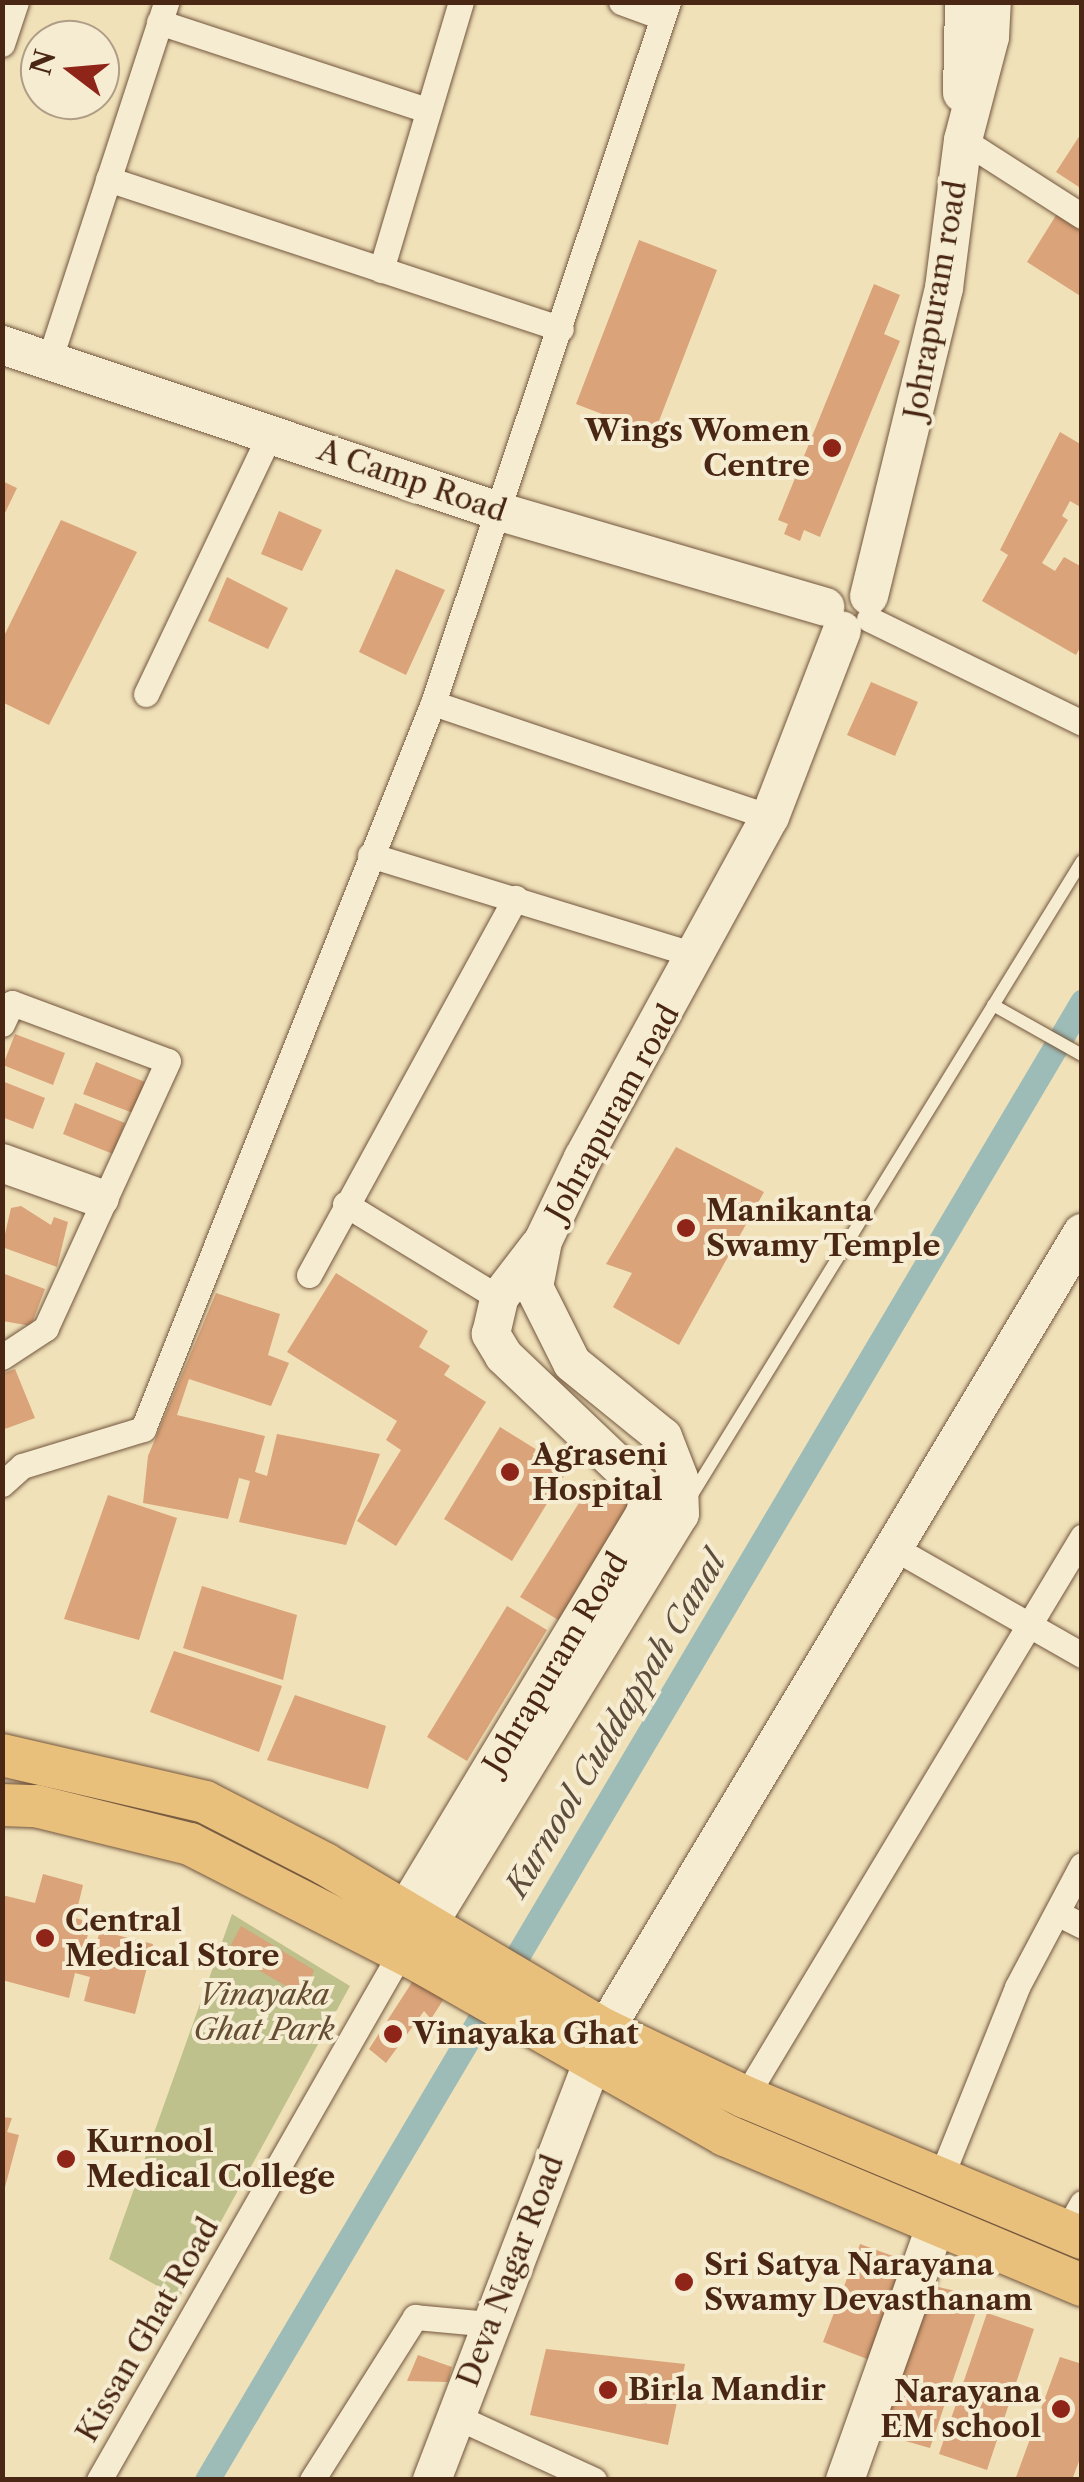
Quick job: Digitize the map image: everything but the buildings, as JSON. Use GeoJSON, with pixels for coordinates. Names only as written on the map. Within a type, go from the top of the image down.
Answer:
{"type":"FeatureCollection","features":[{"type":"Feature","properties":{"kind":"main road"},"geometry":{"type":"LineString","coordinates":[[2,1756],[205,1802],[598,2047],[725,2136],[1082,2285]]}},
{"type":"Feature","properties":{"kind":"main road"},"geometry":{"type":"LineString","coordinates":[[2,1805],[36,1806],[190,1844],[422,1937]]}},
{"type":"Feature","properties":{"kind":"main road"},"geometry":{"type":"LineString","coordinates":[[598,2047],[745,2098],[940,2179],[1076,2224]]}},
{"type":"Feature","properties":{"kind":"street"},"geometry":{"type":"LineString","coordinates":[[2,44],[16,2]]}},
{"type":"Feature","properties":{"kind":"street"},"geometry":{"type":"LineString","coordinates":[[381,270],[461,2]]}},
{"type":"Feature","properties":{"kind":"street"},"geometry":{"type":"LineString","coordinates":[[2,1484],[22,1466],[143,1428],[433,703],[501,512],[665,10],[621,2]]}},
{"type":"Feature","properties":{"kind":"street","name":"Johrapuram Road"},"geometry":{"type":"LineString","coordinates":[[963,140],[964,2]]}},
{"type":"Feature","properties":{"kind":"street","name":"Johrapuram road"},"geometry":{"type":"LineString","coordinates":[[517,1293],[770,818],[851,613],[944,288],[963,140],[990,38],[992,2]]}},
{"type":"Feature","properties":{"kind":"street"},"geometry":{"type":"LineString","coordinates":[[48,361],[163,12],[426,110]]}},
{"type":"Feature","properties":{"kind":"street"},"geometry":{"type":"LineString","coordinates":[[963,140],[1082,216]]}},
{"type":"Feature","properties":{"kind":"street"},"geometry":{"type":"LineString","coordinates":[[108,180],[561,330]]}},
{"type":"Feature","properties":{"kind":"street","name":"A Camp Road"},"geometry":{"type":"LineString","coordinates":[[2,345],[501,512],[851,613]]}},
{"type":"Feature","properties":{"kind":"street"},"geometry":{"type":"LineString","coordinates":[[146,694],[270,434]]}},
{"type":"Feature","properties":{"kind":"street"},"geometry":{"type":"LineString","coordinates":[[851,613],[1082,724]]}},
{"type":"Feature","properties":{"kind":"street"},"geometry":{"type":"LineString","coordinates":[[433,703],[770,818]]}},
{"type":"Feature","properties":{"kind":"street"},"geometry":{"type":"LineString","coordinates":[[370,855],[699,956]]}},
{"type":"Feature","properties":{"kind":"street"},"geometry":{"type":"LineString","coordinates":[[309,1275],[514,898]]}},
{"type":"Feature","properties":{"kind":"street"},"geometry":{"type":"LineString","coordinates":[[2,1024],[12,1002],[168,1062],[100,1198],[46,1328],[2,1357]]}},
{"type":"Feature","properties":{"kind":"street"},"geometry":{"type":"LineString","coordinates":[[2,1163],[100,1198]]}},
{"type":"Feature","properties":{"kind":"street"},"geometry":{"type":"LineString","coordinates":[[345,1204],[517,1293],[572,1363],[663,1438],[679,1478],[680,1514]]}},
{"type":"Feature","properties":{"kind":"street","name":"Deva Nagar Road"},"geometry":{"type":"LineString","coordinates":[[432,2480],[598,2047],[1082,1233]]}},
{"type":"Feature","properties":{"kind":"street","name":"Johrapuram Road"},"geometry":{"type":"LineString","coordinates":[[422,1937],[644,1516],[650,1495],[504,1356],[491,1334],[517,1293]]}},
{"type":"Feature","properties":{"kind":"street","name":"Johrapuram road"},"geometry":{"type":"LineString","coordinates":[[422,1937],[680,1514]]}},
{"type":"Feature","properties":{"kind":"street"},"geometry":{"type":"LineString","coordinates":[[745,2098],[1082,1537]]}},
{"type":"Feature","properties":{"kind":"street"},"geometry":{"type":"LineString","coordinates":[[896,1549],[1082,1655]]}},
{"type":"Feature","properties":{"kind":"street"},"geometry":{"type":"LineString","coordinates":[[940,2179],[1016,1987],[1082,1865]]}},
{"type":"Feature","properties":{"kind":"street"},"geometry":{"type":"LineString","coordinates":[[1056,1912],[1082,1926]]}},
{"type":"Feature","properties":{"kind":"street","name":"Kissan Ghat Road"},"geometry":{"type":"LineString","coordinates":[[99,2480],[422,1937]]}},
{"type":"Feature","properties":{"kind":"street"},"geometry":{"type":"LineString","coordinates":[[846,2479],[936,2224]]}},
{"type":"Feature","properties":{"kind":"street"},"geometry":{"type":"LineString","coordinates":[[312,2480],[414,2317],[490,2324]]}},
{"type":"Feature","properties":{"kind":"street"},"geometry":{"type":"LineString","coordinates":[[455,2416],[594,2480]]}},
{"type":"Feature","properties":{"kind":"lane"},"geometry":{"type":"LineString","coordinates":[[680,1514],[1082,861]]}},
{"type":"Feature","properties":{"kind":"lane"},"geometry":{"type":"LineString","coordinates":[[993,1005],[1082,1056]]}},
{"type":"Feature","properties":{"kind":"green space","name":"Vinayaka Ghat Park"},"geometry":{"type":"Polygon","coordinates":[[[232,1914],[350,1986],[179,2298],[109,2259],[232,1914]]]}},
{"type":"Feature","properties":{"kind":"waterway","name":"Kurnool Cuddappah Canal"},"geometry":{"type":"LineString","coordinates":[[207,2480],[1082,1002]]}},
{"type":"Feature","properties":{"kind":"place","name":"Wings Women Centre"},"geometry":{"type":"Point","coordinates":[832,448]}},
{"type":"Feature","properties":{"kind":"place","name":"Manikanta Swamy Temple"},"geometry":{"type":"Point","coordinates":[686,1228]}},
{"type":"Feature","properties":{"kind":"place","name":"Agraseni Hospital"},"geometry":{"type":"Point","coordinates":[510,1472]}},
{"type":"Feature","properties":{"kind":"place","name":"Central Medical Store"},"geometry":{"type":"Point","coordinates":[45,1938]}},
{"type":"Feature","properties":{"kind":"place","name":"Vinayaka Ghat"},"geometry":{"type":"Point","coordinates":[393,2034]}},
{"type":"Feature","properties":{"kind":"place","name":"Kurnool Medical College"},"geometry":{"type":"Point","coordinates":[66,2159]}},
{"type":"Feature","properties":{"kind":"place","name":"Sri Satya Narayana Swamy Devasthanam"},"geometry":{"type":"Point","coordinates":[684,2282]}},
{"type":"Feature","properties":{"kind":"place","name":"Birla Mandir"},"geometry":{"type":"Point","coordinates":[608,2390]}},
{"type":"Feature","properties":{"kind":"place","name":"Narayana EM school"},"geometry":{"type":"Point","coordinates":[1061,2409]}}]}
